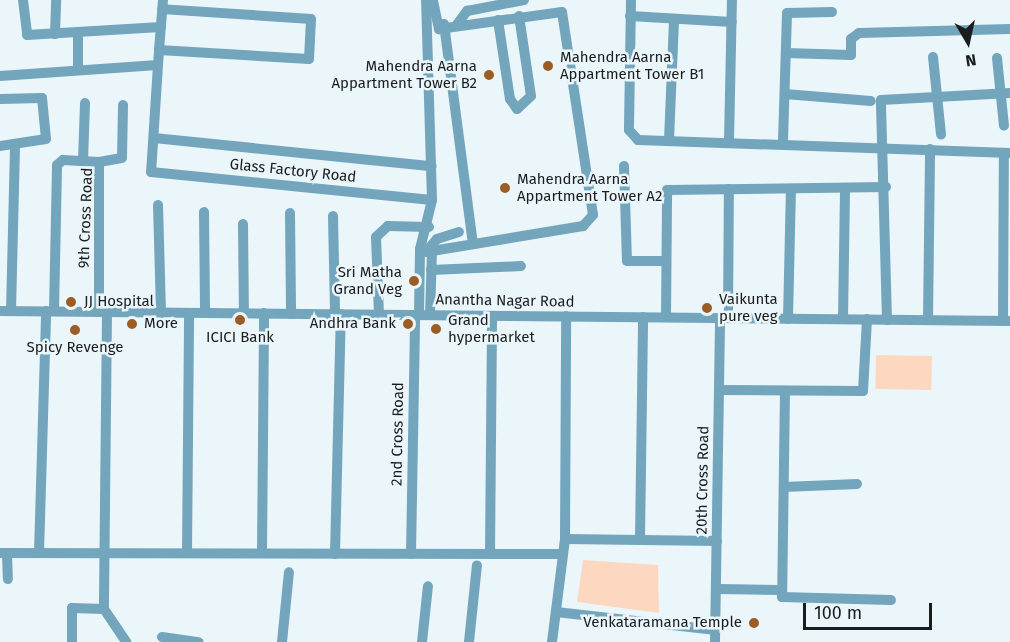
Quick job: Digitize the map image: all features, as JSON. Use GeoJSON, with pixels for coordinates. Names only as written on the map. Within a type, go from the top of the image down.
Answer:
{"type":"FeatureCollection","features":[{"type":"Feature","properties":{"kind":"street"},"geometry":{"type":"LineString","coordinates":[[23,0],[27,35],[161,27]]}},
{"type":"Feature","properties":{"kind":"street"},"geometry":{"type":"LineString","coordinates":[[55,34],[56,0]]}},
{"type":"Feature","properties":{"kind":"street"},"geometry":{"type":"LineString","coordinates":[[420,253],[583,226],[593,215],[564,16],[556,10],[445,28],[436,26],[433,2],[426,0],[432,200],[429,227],[420,253],[422,315]]}},
{"type":"Feature","properties":{"kind":"street"},"geometry":{"type":"LineString","coordinates":[[439,0],[445,28],[473,244]]}},
{"type":"Feature","properties":{"kind":"street"},"geometry":{"type":"LineString","coordinates":[[456,26],[467,10],[524,0]]}},
{"type":"Feature","properties":{"kind":"street"},"geometry":{"type":"LineString","coordinates":[[631,0],[630,135],[669,140],[783,141],[1007,153],[1006,321]]}},
{"type":"Feature","properties":{"kind":"street"},"geometry":{"type":"LineString","coordinates":[[729,141],[732,0]]}},
{"type":"Feature","properties":{"kind":"street"},"geometry":{"type":"LineString","coordinates":[[154,138],[159,50],[163,5],[311,19],[309,59],[159,50]]}},
{"type":"Feature","properties":{"kind":"street"},"geometry":{"type":"LineString","coordinates":[[783,141],[787,13],[832,12]]}},
{"type":"Feature","properties":{"kind":"street"},"geometry":{"type":"LineString","coordinates":[[498,20],[510,99],[517,109],[531,96],[519,16]]}},
{"type":"Feature","properties":{"kind":"street"},"geometry":{"type":"LineString","coordinates":[[630,16],[732,22]]}},
{"type":"Feature","properties":{"kind":"street"},"geometry":{"type":"LineString","coordinates":[[669,140],[674,19]]}},
{"type":"Feature","properties":{"kind":"street"},"geometry":{"type":"LineString","coordinates":[[786,53],[851,55],[851,39],[859,33],[1010,28]]}},
{"type":"Feature","properties":{"kind":"street"},"geometry":{"type":"LineString","coordinates":[[78,33],[78,70]]}},
{"type":"Feature","properties":{"kind":"street"},"geometry":{"type":"LineString","coordinates":[[933,57],[941,135]]}},
{"type":"Feature","properties":{"kind":"street"},"geometry":{"type":"LineString","coordinates":[[997,58],[1005,93],[1004,126]]}},
{"type":"Feature","properties":{"kind":"street"},"geometry":{"type":"LineString","coordinates":[[0,76],[158,65]]}},
{"type":"Feature","properties":{"kind":"street"},"geometry":{"type":"LineString","coordinates":[[887,320],[886,188],[881,100],[1005,93]]}},
{"type":"Feature","properties":{"kind":"street"},"geometry":{"type":"LineString","coordinates":[[785,94],[871,102]]}},
{"type":"Feature","properties":{"kind":"street"},"geometry":{"type":"LineString","coordinates":[[0,99],[38,96],[45,102],[45,143],[0,146]]}},
{"type":"Feature","properties":{"kind":"street"},"geometry":{"type":"LineString","coordinates":[[83,161],[85,103]]}},
{"type":"Feature","properties":{"kind":"street","name":"9th Cross Road"},"geometry":{"type":"LineString","coordinates":[[104,609],[103,312],[99,162],[122,158],[123,105]]}},
{"type":"Feature","properties":{"kind":"street","name":"Glass Factory Road"},"geometry":{"type":"LineString","coordinates":[[432,166],[154,138],[151,172],[432,200]]}},
{"type":"Feature","properties":{"kind":"street"},"geometry":{"type":"LineString","coordinates":[[5,311],[15,146]]}},
{"type":"Feature","properties":{"kind":"street"},"geometry":{"type":"LineString","coordinates":[[928,320],[930,149]]}},
{"type":"Feature","properties":{"kind":"street"},"geometry":{"type":"LineString","coordinates":[[39,553],[57,165],[83,161],[99,162]]}},
{"type":"Feature","properties":{"kind":"street"},"geometry":{"type":"LineString","coordinates":[[624,166],[627,261],[666,261]]}},
{"type":"Feature","properties":{"kind":"street"},"geometry":{"type":"LineString","coordinates":[[843,319],[845,188]]}},
{"type":"Feature","properties":{"kind":"street"},"geometry":{"type":"LineString","coordinates":[[666,317],[668,190],[886,188]]}},
{"type":"Feature","properties":{"kind":"street","name":"20th Cross Road"},"geometry":{"type":"LineString","coordinates":[[715,642],[718,590],[719,390],[729,189]]}},
{"type":"Feature","properties":{"kind":"street"},"geometry":{"type":"LineString","coordinates":[[788,319],[791,189]]}},
{"type":"Feature","properties":{"kind":"street"},"geometry":{"type":"LineString","coordinates":[[158,205],[161,313]]}},
{"type":"Feature","properties":{"kind":"street"},"geometry":{"type":"LineString","coordinates":[[204,212],[205,313]]}},
{"type":"Feature","properties":{"kind":"street"},"geometry":{"type":"LineString","coordinates":[[290,213],[291,314]]}},
{"type":"Feature","properties":{"kind":"street"},"geometry":{"type":"LineString","coordinates":[[333,216],[338,314],[335,554]]}},
{"type":"Feature","properties":{"kind":"street"},"geometry":{"type":"LineString","coordinates":[[243,224],[244,313]]}},
{"type":"Feature","properties":{"kind":"street"},"geometry":{"type":"LineString","coordinates":[[379,315],[376,237],[388,226],[429,227]]}},
{"type":"Feature","properties":{"kind":"street"},"geometry":{"type":"LineString","coordinates":[[422,315],[431,270],[432,251],[437,239],[459,232]]}},
{"type":"Feature","properties":{"kind":"street"},"geometry":{"type":"LineString","coordinates":[[431,270],[521,267]]}},
{"type":"Feature","properties":{"kind":"street","name":"Anantha Nagar Road"},"geometry":{"type":"LineString","coordinates":[[5,311],[1006,321]]}},
{"type":"Feature","properties":{"kind":"street"},"geometry":{"type":"LineString","coordinates":[[187,553],[189,313]]}},
{"type":"Feature","properties":{"kind":"street"},"geometry":{"type":"LineString","coordinates":[[262,553],[264,314]]}},
{"type":"Feature","properties":{"kind":"street","name":"2nd Cross Road"},"geometry":{"type":"LineString","coordinates":[[411,554],[422,315]]}},
{"type":"Feature","properties":{"kind":"street"},"geometry":{"type":"LineString","coordinates":[[490,554],[492,316]]}},
{"type":"Feature","properties":{"kind":"street"},"geometry":{"type":"LineString","coordinates":[[552,642],[561,554],[565,539],[566,316]]}},
{"type":"Feature","properties":{"kind":"street"},"geometry":{"type":"LineString","coordinates":[[640,539],[643,317]]}},
{"type":"Feature","properties":{"kind":"street"},"geometry":{"type":"LineString","coordinates":[[719,390],[863,391],[867,319]]}},
{"type":"Feature","properties":{"kind":"street"},"geometry":{"type":"LineString","coordinates":[[784,390],[782,597],[891,600]]}},
{"type":"Feature","properties":{"kind":"street"},"geometry":{"type":"LineString","coordinates":[[784,487],[857,484]]}},
{"type":"Feature","properties":{"kind":"street"},"geometry":{"type":"LineString","coordinates":[[565,539],[717,541]]}},
{"type":"Feature","properties":{"kind":"street"},"geometry":{"type":"LineString","coordinates":[[8,579],[3,554],[561,554]]}},
{"type":"Feature","properties":{"kind":"street"},"geometry":{"type":"LineString","coordinates":[[469,642],[477,565]]}},
{"type":"Feature","properties":{"kind":"street"},"geometry":{"type":"LineString","coordinates":[[282,642],[288,573]]}},
{"type":"Feature","properties":{"kind":"street"},"geometry":{"type":"LineString","coordinates":[[422,642],[428,586]]}},
{"type":"Feature","properties":{"kind":"street"},"geometry":{"type":"LineString","coordinates":[[718,590],[779,590]]}},
{"type":"Feature","properties":{"kind":"street"},"geometry":{"type":"LineString","coordinates":[[72,642],[72,608],[104,609],[126,642]]}},
{"type":"Feature","properties":{"kind":"street"},"geometry":{"type":"LineString","coordinates":[[556,612],[716,630]]}},
{"type":"Feature","properties":{"kind":"street"},"geometry":{"type":"LineString","coordinates":[[162,637],[199,642]]}},
{"type":"Feature","properties":{"kind":"shaded area"},"geometry":{"type":"Polygon","coordinates":[[[876,355],[932,356],[931,390],[875,389],[876,355]]]}},
{"type":"Feature","properties":{"kind":"shaded area"},"geometry":{"type":"Polygon","coordinates":[[[583,560],[658,565],[659,613],[577,602],[583,560]]]}},
{"type":"Feature","properties":{"kind":"place","name":"Mahendra Aarna Appartment Tower B1"},"geometry":{"type":"Point","coordinates":[548,66]}},
{"type":"Feature","properties":{"kind":"place","name":"Mahendra Aarna Appartment Tower B2"},"geometry":{"type":"Point","coordinates":[489,75]}},
{"type":"Feature","properties":{"kind":"place","name":"Mahendra Aarna Appartment Tower A2"},"geometry":{"type":"Point","coordinates":[505,188]}},
{"type":"Feature","properties":{"kind":"place","name":"Sri Matha Grand Veg"},"geometry":{"type":"Point","coordinates":[414,281]}},
{"type":"Feature","properties":{"kind":"place","name":"JJ Hospital"},"geometry":{"type":"Point","coordinates":[71,302]}},
{"type":"Feature","properties":{"kind":"place","name":"Vaikunta pure veg"},"geometry":{"type":"Point","coordinates":[707,308]}},
{"type":"Feature","properties":{"kind":"place","name":"ICICI Bank"},"geometry":{"type":"Point","coordinates":[240,320]}},
{"type":"Feature","properties":{"kind":"place","name":"More"},"geometry":{"type":"Point","coordinates":[132,324]}},
{"type":"Feature","properties":{"kind":"place","name":"Andhra Bank"},"geometry":{"type":"Point","coordinates":[408,324]}},
{"type":"Feature","properties":{"kind":"place","name":"Grand hypermarket"},"geometry":{"type":"Point","coordinates":[436,329]}},
{"type":"Feature","properties":{"kind":"place","name":"Spicy Revenge"},"geometry":{"type":"Point","coordinates":[75,330]}},
{"type":"Feature","properties":{"kind":"place","name":"Venkataramana Temple"},"geometry":{"type":"Point","coordinates":[754,623]}}]}
